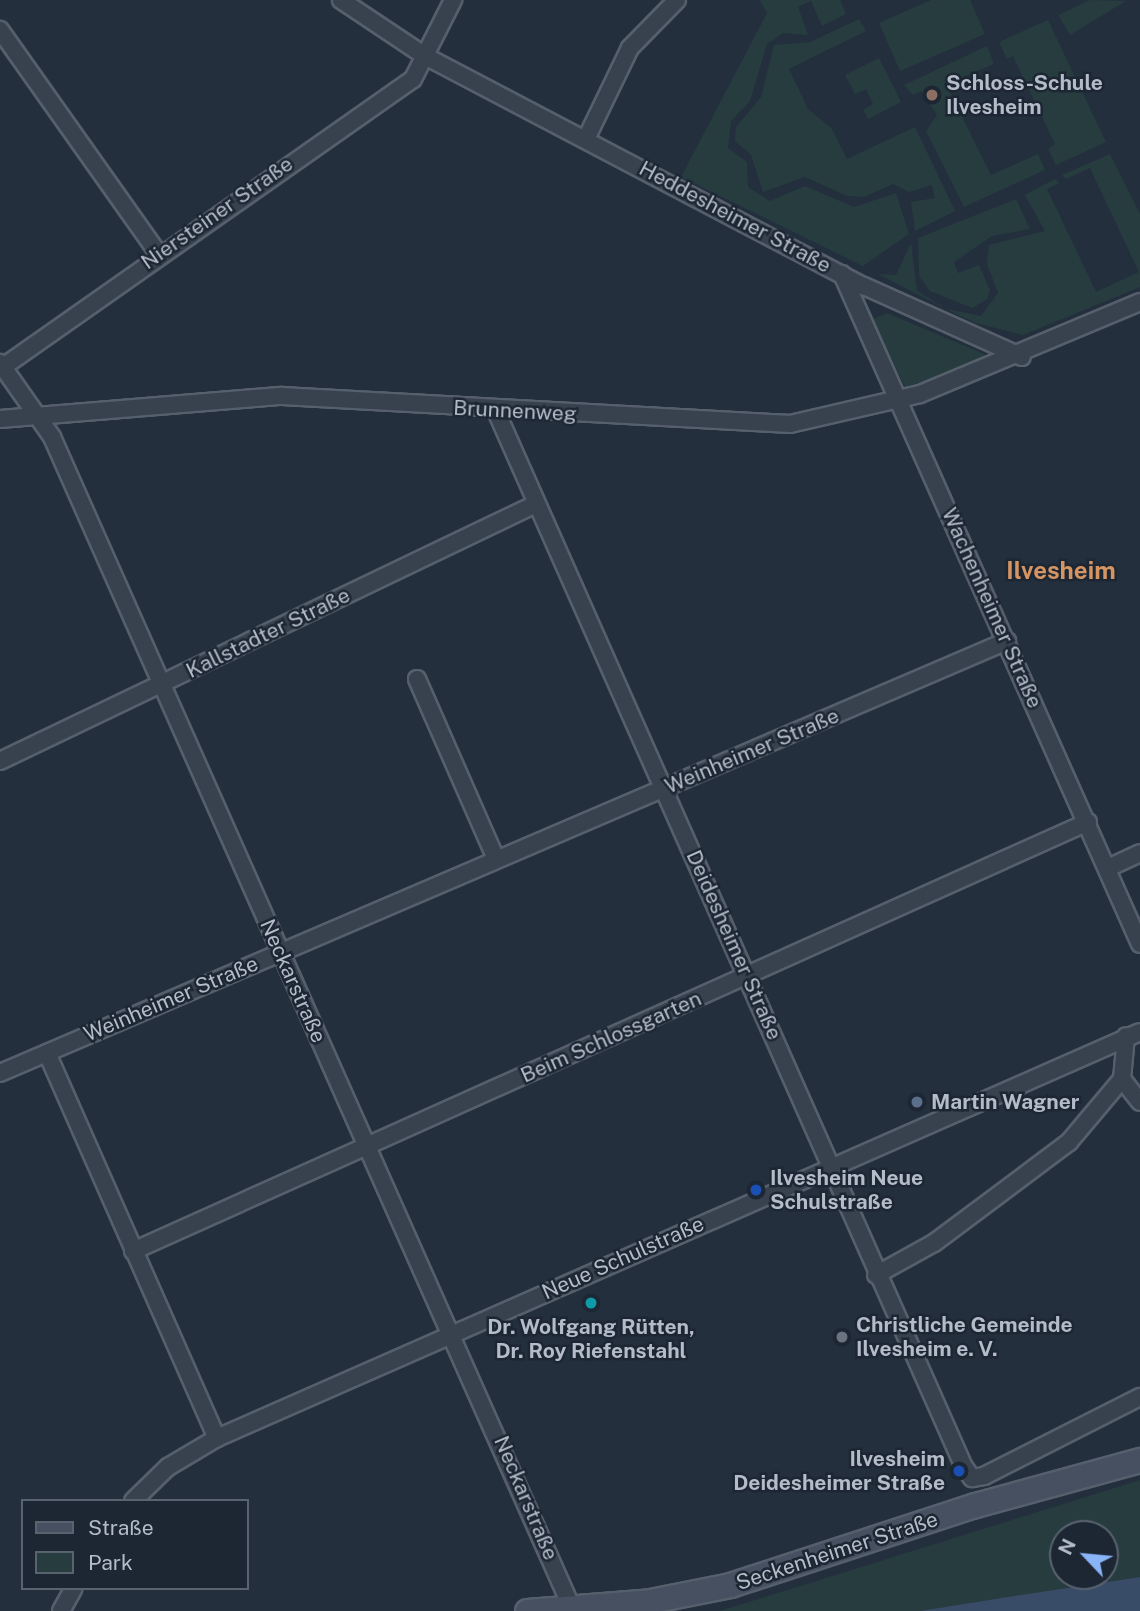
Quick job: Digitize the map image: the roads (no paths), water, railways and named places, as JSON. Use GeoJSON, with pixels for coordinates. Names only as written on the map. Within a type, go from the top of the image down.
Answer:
{"type":"FeatureCollection","features":[{"type":"Feature","properties":{"kind":"main road","name":"Seckenheimer Straße"},"geometry":{"type":"LineString","coordinates":[[527,1611],[572,1608],[730,1585],[975,1505],[1140,1460]]}},
{"type":"Feature","properties":{"kind":"street","name":"Heddesheimer Straße"},"geometry":{"type":"LineString","coordinates":[[341,0],[425,56],[952,330],[1022,357]]}},
{"type":"Feature","properties":{"kind":"street","name":"Niersteiner Straße"},"geometry":{"type":"LineString","coordinates":[[1,365],[158,253],[413,79],[453,0]]}},
{"type":"Feature","properties":{"kind":"street"},"geometry":{"type":"LineString","coordinates":[[586,139],[630,48],[677,0]]}},
{"type":"Feature","properties":{"kind":"street"},"geometry":{"type":"LineString","coordinates":[[0,30],[158,253]]}},
{"type":"Feature","properties":{"kind":"street","name":"Wachenheimer Straße"},"geometry":{"type":"LineString","coordinates":[[842,274],[1140,944]]}},
{"type":"Feature","properties":{"kind":"street"},"geometry":{"type":"LineString","coordinates":[[1022,357],[1140,302]]}},
{"type":"Feature","properties":{"kind":"street","name":"Brunnenweg"},"geometry":{"type":"LineString","coordinates":[[0,419],[282,396],[496,411],[790,424],[898,401],[1022,357]]}},
{"type":"Feature","properties":{"kind":"street","name":"Neckarstraße"},"geometry":{"type":"LineString","coordinates":[[1,365],[39,414],[162,685],[279,953],[455,1332],[572,1608]]}},
{"type":"Feature","properties":{"kind":"street","name":"Deidesheimer Straße"},"geometry":{"type":"LineString","coordinates":[[496,411],[749,976],[876,1275],[972,1478],[1140,1397]]}},
{"type":"Feature","properties":{"kind":"street","name":"Kallstadter Straße"},"geometry":{"type":"LineString","coordinates":[[0,761],[536,504]]}},
{"type":"Feature","properties":{"kind":"street","name":"Weinheimer Straße"},"geometry":{"type":"LineString","coordinates":[[0,1073],[1007,640]]}},
{"type":"Feature","properties":{"kind":"street"},"geometry":{"type":"LineString","coordinates":[[417,679],[496,859]]}},
{"type":"Feature","properties":{"kind":"street","name":"Beim Schlossgarten"},"geometry":{"type":"LineString","coordinates":[[133,1251],[1088,822]]}},
{"type":"Feature","properties":{"kind":"street"},"geometry":{"type":"LineString","coordinates":[[1108,868],[1140,853]]}},
{"type":"Feature","properties":{"kind":"street","name":"Neue Schulstraße"},"geometry":{"type":"LineString","coordinates":[[134,1499],[168,1467],[217,1438],[1133,1034]]}},
{"type":"Feature","properties":{"kind":"street","name":"Neue Schulstraße"},"geometry":{"type":"LineString","coordinates":[[1122,1079],[1133,1034]]}},
{"type":"Feature","properties":{"kind":"street"},"geometry":{"type":"LineString","coordinates":[[47,1053],[217,1438]]}},
{"type":"Feature","properties":{"kind":"street"},"geometry":{"type":"LineString","coordinates":[[876,1275],[934,1243],[1069,1142],[1122,1079],[1140,1102]]}},
{"type":"Feature","properties":{"kind":"street"},"geometry":{"type":"LineString","coordinates":[[61,1611],[73,1590]]}},
{"type":"Feature","properties":{"kind":"water"},"geometry":{"type":"Polygon","coordinates":[[[1140,1577],[1140,1611],[920,1611],[1054,1590],[1119,1590],[1119,1580],[1140,1577]]]}},
{"type":"Feature","properties":{"kind":"place","name":"Schloss-Schule Ilvesheim"},"geometry":{"type":"Point","coordinates":[932,95]}},
{"type":"Feature","properties":{"kind":"place","name":"Martin Wagner"},"geometry":{"type":"Point","coordinates":[917,1102]}},
{"type":"Feature","properties":{"kind":"place","name":"Ilvesheim Neue Schulstraße"},"geometry":{"type":"Point","coordinates":[756,1190]}},
{"type":"Feature","properties":{"kind":"place","name":"Dr. Wolfgang Rütten, Dr. Roy Riefenstahl"},"geometry":{"type":"Point","coordinates":[591,1303]}},
{"type":"Feature","properties":{"kind":"place","name":"Christliche Gemeinde Ilvesheim e. V."},"geometry":{"type":"Point","coordinates":[842,1337]}},
{"type":"Feature","properties":{"kind":"place","name":"Ilvesheim Deidesheimer Straße"},"geometry":{"type":"Point","coordinates":[959,1471]}},
{"type":"Feature","properties":{"kind":"district","name":"Ilvesheim"},"geometry":{"type":"Point","coordinates":[1061,571]}}]}
